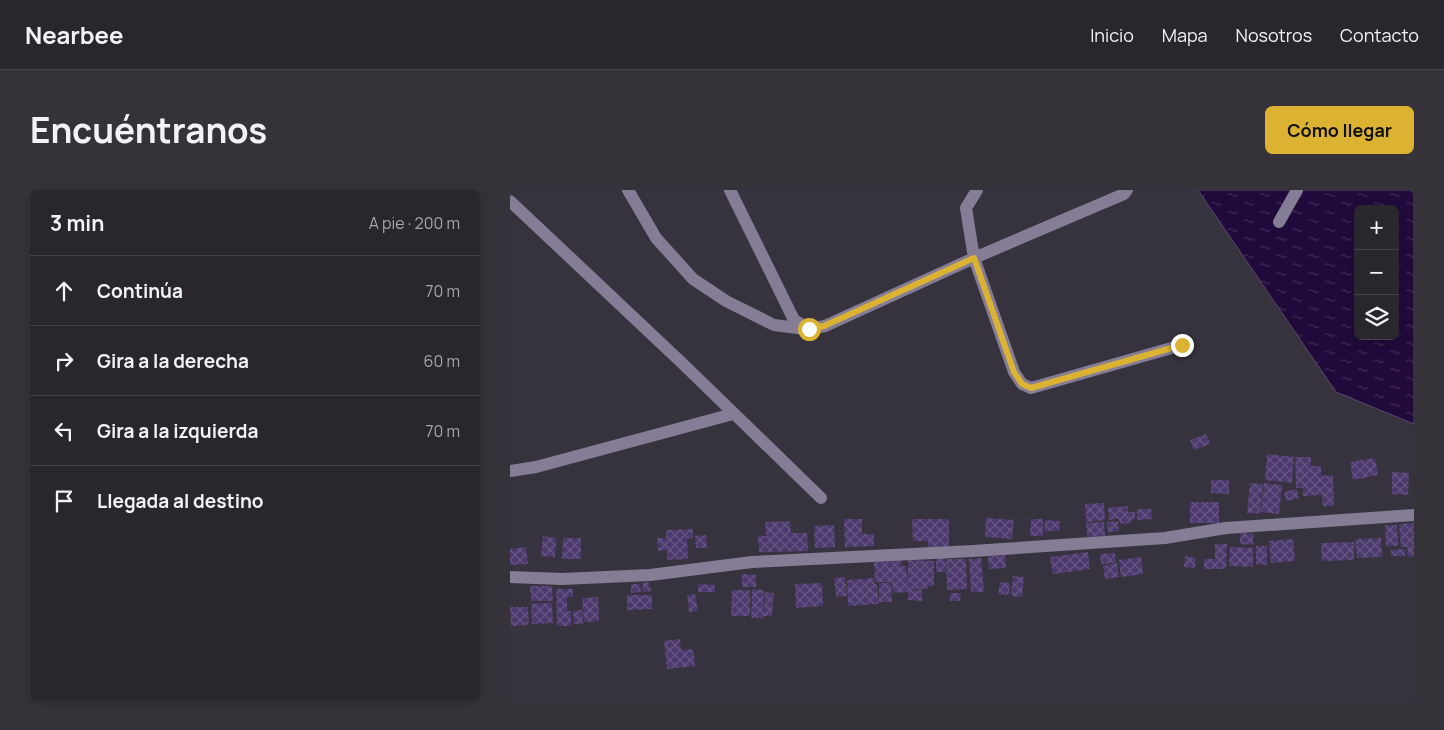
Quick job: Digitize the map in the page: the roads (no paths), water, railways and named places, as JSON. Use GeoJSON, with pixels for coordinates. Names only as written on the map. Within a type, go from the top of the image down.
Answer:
{"type":"FeatureCollection","features":[{"type":"Feature","properties":{"kind":"street"},"geometry":{"type":"LineString","coordinates":[[628,190],[656,238],[693,279],[726,301],[774,325],[809,329],[824,326],[974,258],[1124,194],[1127,190]]}},
{"type":"Feature","properties":{"kind":"street"},"geometry":{"type":"LineString","coordinates":[[730,190],[794,320],[809,329]]}},
{"type":"Feature","properties":{"kind":"street"},"geometry":{"type":"LineString","coordinates":[[977,190],[966,208],[974,258],[1014,372],[1022,384],[1031,388],[1182,345]]}},
{"type":"Feature","properties":{"kind":"street"},"geometry":{"type":"LineString","coordinates":[[1280,222],[1297,190]]}},
{"type":"Feature","properties":{"kind":"street"},"geometry":{"type":"LineString","coordinates":[[510,201],[821,498]]}},
{"type":"Feature","properties":{"kind":"street"},"geometry":{"type":"LineString","coordinates":[[510,471],[536,467],[733,414]]}},
{"type":"Feature","properties":{"kind":"street"},"geometry":{"type":"LineString","coordinates":[[510,577],[562,579],[650,575],[752,562],[973,551],[1164,538],[1226,528],[1414,515]]}},
{"type":"Feature","properties":{"kind":"water"},"geometry":{"type":"Polygon","coordinates":[[[1198,190],[1414,190],[1414,424],[1336,392],[1198,190]]]}}]}
